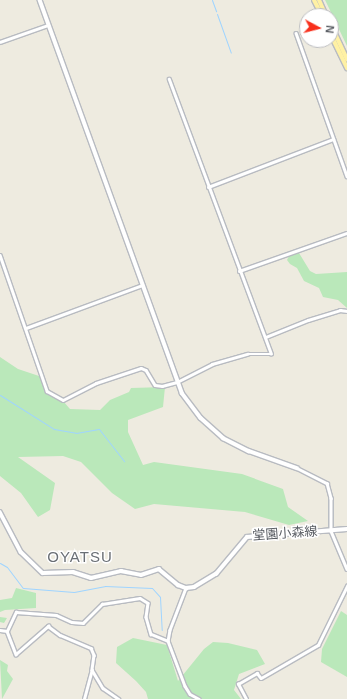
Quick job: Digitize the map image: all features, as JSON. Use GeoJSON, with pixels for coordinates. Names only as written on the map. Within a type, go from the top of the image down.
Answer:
{"type":"FeatureCollection","features":[{"type":"Feature","properties":{"kind":"main road"},"geometry":{"type":"LineString","coordinates":[[339,42],[347,59]]}},
{"type":"Feature","properties":{"kind":"main road"},"geometry":{"type":"LineString","coordinates":[[337,48],[347,68]]}},
{"type":"Feature","properties":{"kind":"street"},"geometry":{"type":"LineString","coordinates":[[40,0],[177,382],[187,402],[223,438],[249,451],[297,468],[327,483],[331,498],[331,531],[347,569]]}},
{"type":"Feature","properties":{"kind":"street"},"geometry":{"type":"LineString","coordinates":[[0,42],[48,25]]}},
{"type":"Feature","properties":{"kind":"street"},"geometry":{"type":"LineString","coordinates":[[296,33],[347,176]]}},
{"type":"Feature","properties":{"kind":"street"},"geometry":{"type":"LineString","coordinates":[[0,255],[47,391],[63,400],[96,383],[140,368],[146,370],[158,386],[177,382],[193,372],[223,360],[248,354],[269,355],[272,351],[239,271],[169,79]]}},
{"type":"Feature","properties":{"kind":"street"},"geometry":{"type":"LineString","coordinates":[[208,187],[334,139]]}},
{"type":"Feature","properties":{"kind":"street"},"geometry":{"type":"LineString","coordinates":[[239,271],[347,232]]}},
{"type":"Feature","properties":{"kind":"street"},"geometry":{"type":"LineString","coordinates":[[26,328],[142,285]]}},
{"type":"Feature","properties":{"kind":"street"},"geometry":{"type":"LineString","coordinates":[[266,337],[308,320],[340,310],[347,312]]}},
{"type":"Feature","properties":{"kind":"street"},"geometry":{"type":"LineString","coordinates":[[0,512],[21,552],[43,573],[71,572],[91,578],[121,571],[141,575],[159,569],[178,585],[186,588],[170,630],[168,641],[185,686],[190,694],[199,699]]}},
{"type":"Feature","properties":{"kind":"street","name":"堂園小森線"},"geometry":{"type":"LineString","coordinates":[[186,588],[194,587],[216,574],[247,537],[347,529]]}},
{"type":"Feature","properties":{"kind":"street"},"geometry":{"type":"LineString","coordinates":[[246,699],[238,684],[257,673],[261,678],[318,645],[347,586]]}},
{"type":"Feature","properties":{"kind":"street"},"geometry":{"type":"LineString","coordinates":[[84,699],[92,670],[94,655],[91,648],[60,635],[55,629],[48,626],[16,654],[7,631],[13,616],[22,610],[56,615],[72,622],[83,623],[102,604],[140,598],[148,603],[146,617],[151,634],[168,641]]}},
{"type":"Feature","properties":{"kind":"street"},"geometry":{"type":"LineString","coordinates":[[0,630],[7,631]]}},
{"type":"Feature","properties":{"kind":"street"},"geometry":{"type":"LineString","coordinates":[[92,670],[104,688],[119,699]]}},
{"type":"Feature","properties":{"kind":"green space"},"geometry":{"type":"Polygon","coordinates":[[[325,0],[347,0],[347,46],[339,29],[339,8],[329,8],[325,0]]]}},
{"type":"Feature","properties":{"kind":"green space"},"geometry":{"type":"Polygon","coordinates":[[[299,253],[310,271],[316,274],[347,272],[347,308],[338,300],[323,297],[319,288],[304,281],[297,268],[290,264],[287,260],[290,254],[299,253]]]}},
{"type":"Feature","properties":{"kind":"green space"},"geometry":{"type":"Polygon","coordinates":[[[0,357],[18,369],[42,377],[46,392],[63,401],[70,409],[100,410],[110,400],[129,392],[131,388],[165,387],[163,407],[128,420],[128,432],[143,465],[154,462],[242,474],[283,489],[288,507],[308,521],[289,525],[245,512],[154,504],[135,509],[112,493],[81,462],[63,456],[18,457],[55,483],[50,510],[38,517],[21,493],[0,476],[0,357]]]}},
{"type":"Feature","properties":{"kind":"green space"},"geometry":{"type":"Polygon","coordinates":[[[16,588],[36,593],[36,608],[5,610],[0,612],[0,600],[12,598],[16,588]]]}},
{"type":"Feature","properties":{"kind":"green space"},"geometry":{"type":"Polygon","coordinates":[[[341,611],[347,615],[347,677],[321,662],[322,649],[341,611]]]}},
{"type":"Feature","properties":{"kind":"green space"},"geometry":{"type":"Polygon","coordinates":[[[0,617],[7,618],[4,623],[0,622],[0,617]]]}},
{"type":"Feature","properties":{"kind":"green space"},"geometry":{"type":"Polygon","coordinates":[[[133,638],[167,645],[178,681],[204,649],[213,642],[228,643],[257,650],[265,664],[239,674],[234,690],[241,699],[148,699],[146,692],[116,663],[117,647],[133,638]]]}},
{"type":"Feature","properties":{"kind":"green space"},"geometry":{"type":"Polygon","coordinates":[[[0,660],[8,665],[7,671],[13,679],[2,699],[0,660]]]}},
{"type":"Feature","properties":{"kind":"waterway"},"geometry":{"type":"LineString","coordinates":[[212,0],[216,11]]}},
{"type":"Feature","properties":{"kind":"waterway"},"geometry":{"type":"LineString","coordinates":[[217,14],[231,53]]}},
{"type":"Feature","properties":{"kind":"waterway"},"geometry":{"type":"LineString","coordinates":[[0,395],[54,429],[76,433],[99,429],[124,461]]}},
{"type":"Feature","properties":{"kind":"waterway"},"geometry":{"type":"LineString","coordinates":[[0,563],[7,567],[23,588],[74,592],[105,586],[152,588],[160,597],[162,630]]}},
{"type":"Feature","properties":{"kind":"district","name":"OYATSU"},"geometry":{"type":"Point","coordinates":[80,557]}}]}
